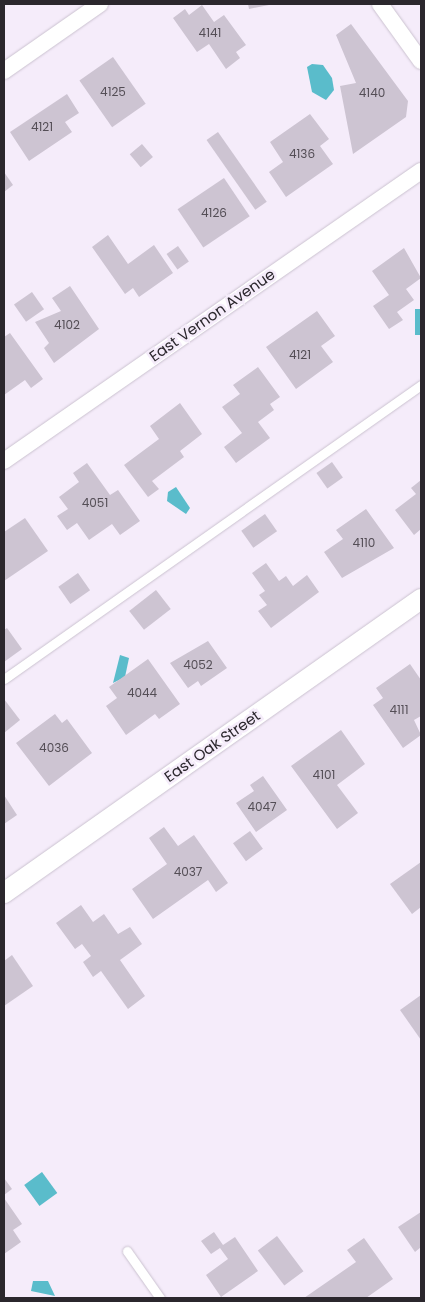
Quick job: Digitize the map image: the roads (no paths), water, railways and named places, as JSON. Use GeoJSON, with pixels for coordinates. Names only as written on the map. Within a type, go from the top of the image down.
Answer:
{"type":"FeatureCollection","features":[{"type":"Feature","properties":{"kind":"street"},"geometry":{"type":"LineString","coordinates":[[4,71],[100,4]]}},
{"type":"Feature","properties":{"kind":"street"},"geometry":{"type":"LineString","coordinates":[[382,5],[421,61]]}},
{"type":"Feature","properties":{"kind":"street","name":"East Vernon Avenue"},"geometry":{"type":"LineString","coordinates":[[4,460],[421,171]]}},
{"type":"Feature","properties":{"kind":"street","name":"East Oak Street"},"geometry":{"type":"LineString","coordinates":[[4,893],[421,599]]}},
{"type":"Feature","properties":{"kind":"lane"},"geometry":{"type":"LineString","coordinates":[[4,679],[421,385]]}},
{"type":"Feature","properties":{"kind":"lane"},"geometry":{"type":"LineString","coordinates":[[127,1251],[160,1298]]}},
{"type":"Feature","properties":{"kind":"water"},"geometry":{"type":"Polygon","coordinates":[[[312,64],[323,65],[332,78],[334,90],[326,100],[312,92],[307,67],[312,64]]]}},
{"type":"Feature","properties":{"kind":"water"},"geometry":{"type":"Polygon","coordinates":[[[415,309],[421,309],[421,335],[415,335],[415,309]]]}},
{"type":"Feature","properties":{"kind":"water"},"geometry":{"type":"Polygon","coordinates":[[[176,487],[190,508],[186,514],[167,501],[168,492],[176,487]]]}},
{"type":"Feature","properties":{"kind":"water"},"geometry":{"type":"Polygon","coordinates":[[[120,655],[129,658],[125,677],[113,683],[120,655]]]}},
{"type":"Feature","properties":{"kind":"water"},"geometry":{"type":"Polygon","coordinates":[[[42,1172],[57,1193],[39,1206],[24,1185],[42,1172]]]}},
{"type":"Feature","properties":{"kind":"water"},"geometry":{"type":"Polygon","coordinates":[[[33,1281],[48,1281],[55,1296],[31,1291],[33,1281]]]}}]}
